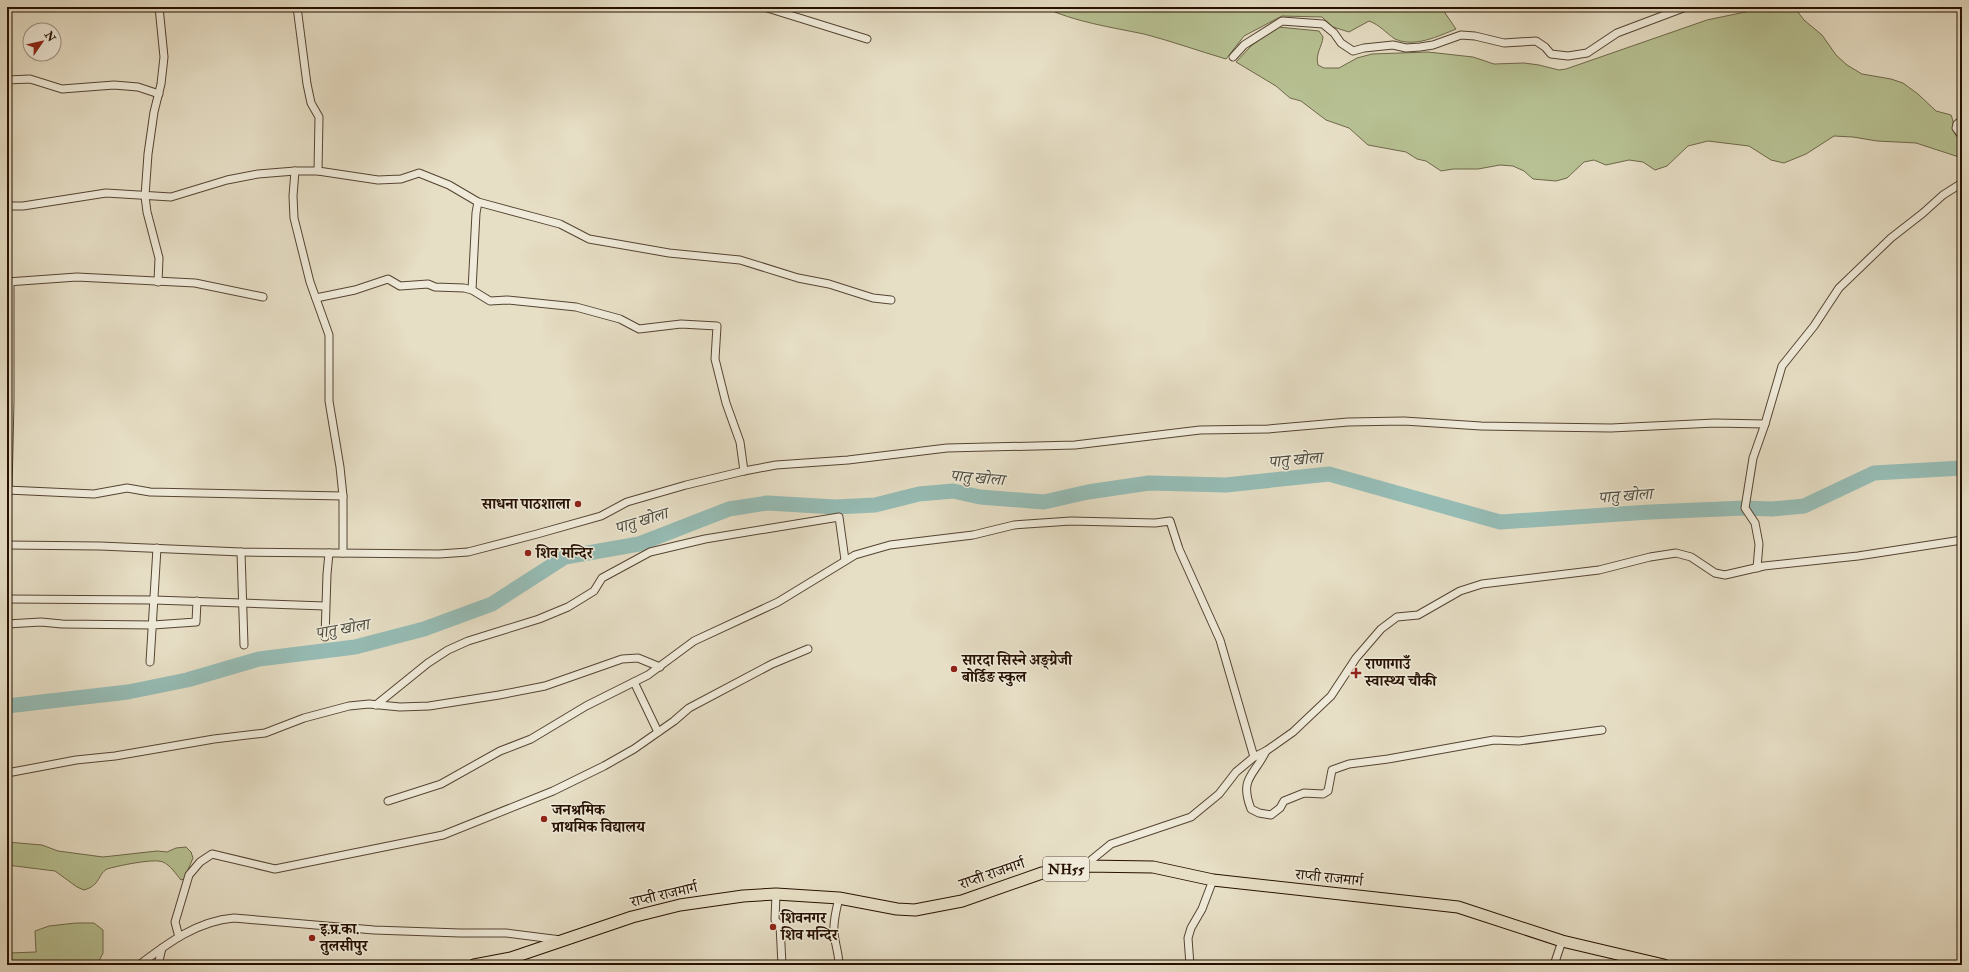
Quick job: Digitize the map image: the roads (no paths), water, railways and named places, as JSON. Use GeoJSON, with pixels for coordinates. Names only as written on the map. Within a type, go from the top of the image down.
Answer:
{"type":"FeatureCollection","features":[{"type":"Feature","properties":{"kind":"main road","name":"राप्ती राजमार्ग"},"geometry":{"type":"LineString","coordinates":[[474,965],[512,962],[566,940],[657,910],[743,896],[776,894],[839,898],[897,909],[915,910],[962,901],[1042,872],[1084,866],[1153,866],[1213,880],[1458,907],[1562,941],[1664,965]]}},
{"type":"Feature","properties":{"kind":"street"},"geometry":{"type":"LineString","coordinates":[[158,282],[159,258],[147,212],[145,196],[148,154],[164,57],[159,7]]}},
{"type":"Feature","properties":{"kind":"street"},"geometry":{"type":"LineString","coordinates":[[297,7],[307,84],[311,104],[319,117],[318,171]]}},
{"type":"Feature","properties":{"kind":"street"},"geometry":{"type":"LineString","coordinates":[[764,7],[867,39]]}},
{"type":"Feature","properties":{"kind":"street"},"geometry":{"type":"LineString","coordinates":[[1233,57],[1244,45],[1282,21],[1323,24],[1353,51],[1364,48],[1393,46],[1406,48],[1420,47],[1433,45],[1461,35],[1475,36],[1504,43],[1536,41],[1545,47],[1551,54],[1568,56],[1587,53],[1617,33],[1686,7]]}},
{"type":"Feature","properties":{"kind":"street"},"geometry":{"type":"LineString","coordinates":[[7,80],[30,79],[62,89],[114,85],[138,87],[159,94]]}},
{"type":"Feature","properties":{"kind":"street"},"geometry":{"type":"LineString","coordinates":[[1962,120],[1957,124],[1956,128],[1962,136]]}},
{"type":"Feature","properties":{"kind":"street"},"geometry":{"type":"LineString","coordinates":[[295,171],[293,196],[294,218],[305,267],[329,334],[329,401],[340,467],[343,496],[343,553]]}},
{"type":"Feature","properties":{"kind":"street"},"geometry":{"type":"LineString","coordinates":[[7,206],[23,206],[106,193],[171,197],[227,180],[258,174],[295,171],[318,171],[378,180],[401,179],[419,173],[449,185],[478,202],[560,224],[589,239],[684,255],[740,260],[798,278],[829,284],[873,298],[891,300]]}},
{"type":"Feature","properties":{"kind":"street"},"geometry":{"type":"LineString","coordinates":[[1757,568],[1759,544],[1755,523],[1745,508],[1753,458],[1765,424],[1782,366],[1814,326],[1825,306],[1838,288],[1891,238],[1923,214],[1943,195],[1962,183]]}},
{"type":"Feature","properties":{"kind":"street"},"geometry":{"type":"LineString","coordinates":[[472,290],[476,213],[478,202]]}},
{"type":"Feature","properties":{"kind":"street"},"geometry":{"type":"LineString","coordinates":[[263,297],[194,283],[77,277],[8,281],[10,401],[7,490],[94,494],[127,488],[150,492],[343,496]]}},
{"type":"Feature","properties":{"kind":"street"},"geometry":{"type":"LineString","coordinates":[[316,298],[356,290],[388,279],[400,286],[428,284],[435,287],[464,288],[472,290],[490,301],[508,300],[576,307],[620,319],[639,328],[681,324],[717,326],[714,359],[726,402],[740,442],[744,471]]}},
{"type":"Feature","properties":{"kind":"street"},"geometry":{"type":"LineString","coordinates":[[7,545],[157,548],[241,552],[419,555],[468,552],[601,516],[627,502],[686,485],[744,471],[776,465],[848,460],[947,448],[1075,445],[1200,430],[1268,429],[1348,422],[1404,421],[1481,426],[1611,428],[1715,423],[1765,424]]}},
{"type":"Feature","properties":{"kind":"street"},"geometry":{"type":"LineString","coordinates":[[376,705],[428,663],[448,650],[468,641],[539,619],[568,607],[594,591],[602,578],[650,552],[705,539],[839,517],[844,560]]}},
{"type":"Feature","properties":{"kind":"street"},"geometry":{"type":"LineString","coordinates":[[388,801],[441,784],[500,751],[531,739],[586,706],[648,675],[694,641],[778,602],[844,560],[866,550],[890,545],[973,535],[1014,525],[1071,521],[1155,523],[1170,521],[1179,549],[1220,640],[1254,757]]}},
{"type":"Feature","properties":{"kind":"street"},"geometry":{"type":"LineString","coordinates":[[1084,866],[1111,844],[1191,817],[1219,794],[1236,772],[1254,757],[1266,751],[1293,732],[1331,696],[1356,658],[1381,629],[1398,617],[1418,615],[1460,592],[1482,584],[1599,570],[1650,557],[1676,553],[1691,557],[1715,573],[1725,575],[1757,568],[1858,556],[1962,540]]}},
{"type":"Feature","properties":{"kind":"street"},"geometry":{"type":"LineString","coordinates":[[150,662],[157,548]]}},
{"type":"Feature","properties":{"kind":"street"},"geometry":{"type":"LineString","coordinates":[[241,552],[244,644]]}},
{"type":"Feature","properties":{"kind":"street"},"geometry":{"type":"LineString","coordinates":[[325,637],[325,606],[329,553]]}},
{"type":"Feature","properties":{"kind":"street"},"geometry":{"type":"LineString","coordinates":[[7,599],[154,600],[325,606]]}},
{"type":"Feature","properties":{"kind":"street"},"geometry":{"type":"LineString","coordinates":[[7,624],[41,622],[62,624],[153,625],[196,622],[197,601]]}},
{"type":"Feature","properties":{"kind":"street"},"geometry":{"type":"LineString","coordinates":[[179,936],[175,922],[189,875],[200,862],[212,854],[275,869],[443,835],[552,791],[628,753],[674,721],[689,708],[772,664],[808,649]]}},
{"type":"Feature","properties":{"kind":"street"},"geometry":{"type":"LineString","coordinates":[[7,772],[76,760],[115,756],[214,739],[265,733],[304,718],[349,706],[429,706],[545,686],[622,659],[638,658],[660,667]]}},
{"type":"Feature","properties":{"kind":"street"},"geometry":{"type":"LineString","coordinates":[[634,682],[658,732]]}},
{"type":"Feature","properties":{"kind":"street"},"geometry":{"type":"LineString","coordinates":[[1266,751],[1246,784],[1246,797],[1251,809],[1259,813],[1271,815],[1280,808],[1284,801],[1304,793],[1323,794],[1328,791],[1332,770],[1349,764],[1388,759],[1494,740],[1519,741],[1602,730]]}},
{"type":"Feature","properties":{"kind":"street"},"geometry":{"type":"LineString","coordinates":[[1190,965],[1188,938],[1191,928],[1202,909],[1213,880]]}},
{"type":"Feature","properties":{"kind":"street"},"geometry":{"type":"LineString","coordinates":[[776,894],[775,920],[780,925],[782,965]]}},
{"type":"Feature","properties":{"kind":"street"},"geometry":{"type":"LineString","coordinates":[[839,898],[835,913],[834,933],[838,947],[839,965]]}},
{"type":"Feature","properties":{"kind":"street"},"geometry":{"type":"LineString","coordinates":[[138,965],[179,936],[205,924],[221,919],[234,918],[374,930],[506,933],[566,940]]}},
{"type":"Feature","properties":{"kind":"street"},"geometry":{"type":"LineString","coordinates":[[1554,965],[1562,941]]}},
{"type":"Feature","properties":{"kind":"street"},"geometry":{"type":"LineString","coordinates":[[158,965],[162,948]]}},
{"type":"Feature","properties":{"kind":"waterway","name":"पातु खोला"},"geometry":{"type":"LineString","coordinates":[[7,706],[128,692],[187,680],[259,659],[355,647],[424,629],[492,604],[565,557],[639,544],[729,509],[767,503],[835,507],[875,505],[919,494],[953,491],[980,497],[1044,502],[1088,492],[1149,483],[1226,485],[1329,474],[1500,522],[1650,512],[1745,508],[1772,509],[1804,506],[1874,473],[1962,468]]}},
{"type":"Feature","properties":{"kind":"place","name":"साधना पाठशाला"},"geometry":{"type":"Point","coordinates":[578,504]}},
{"type":"Feature","properties":{"kind":"place","name":"शिव मन्दिर"},"geometry":{"type":"Point","coordinates":[528,553]}},
{"type":"Feature","properties":{"kind":"place","name":"सारदा सिस्ने अङ्ग्रेजी बोर्डिङ स्कुल"},"geometry":{"type":"Point","coordinates":[954,669]}},
{"type":"Feature","properties":{"kind":"place","name":"राणागाउँ स्वास्थ्य चौकी"},"geometry":{"type":"Point","coordinates":[1356,673]}},
{"type":"Feature","properties":{"kind":"place","name":"जनश्रमिक प्राथमिक विद्यालय"},"geometry":{"type":"Point","coordinates":[544,819]}},
{"type":"Feature","properties":{"kind":"place","name":"शिवनगर शिव मन्दिर"},"geometry":{"type":"Point","coordinates":[773,927]}},
{"type":"Feature","properties":{"kind":"place","name":"इ.प्र.का. तुलसीपुर"},"geometry":{"type":"Point","coordinates":[312,938]}}]}
